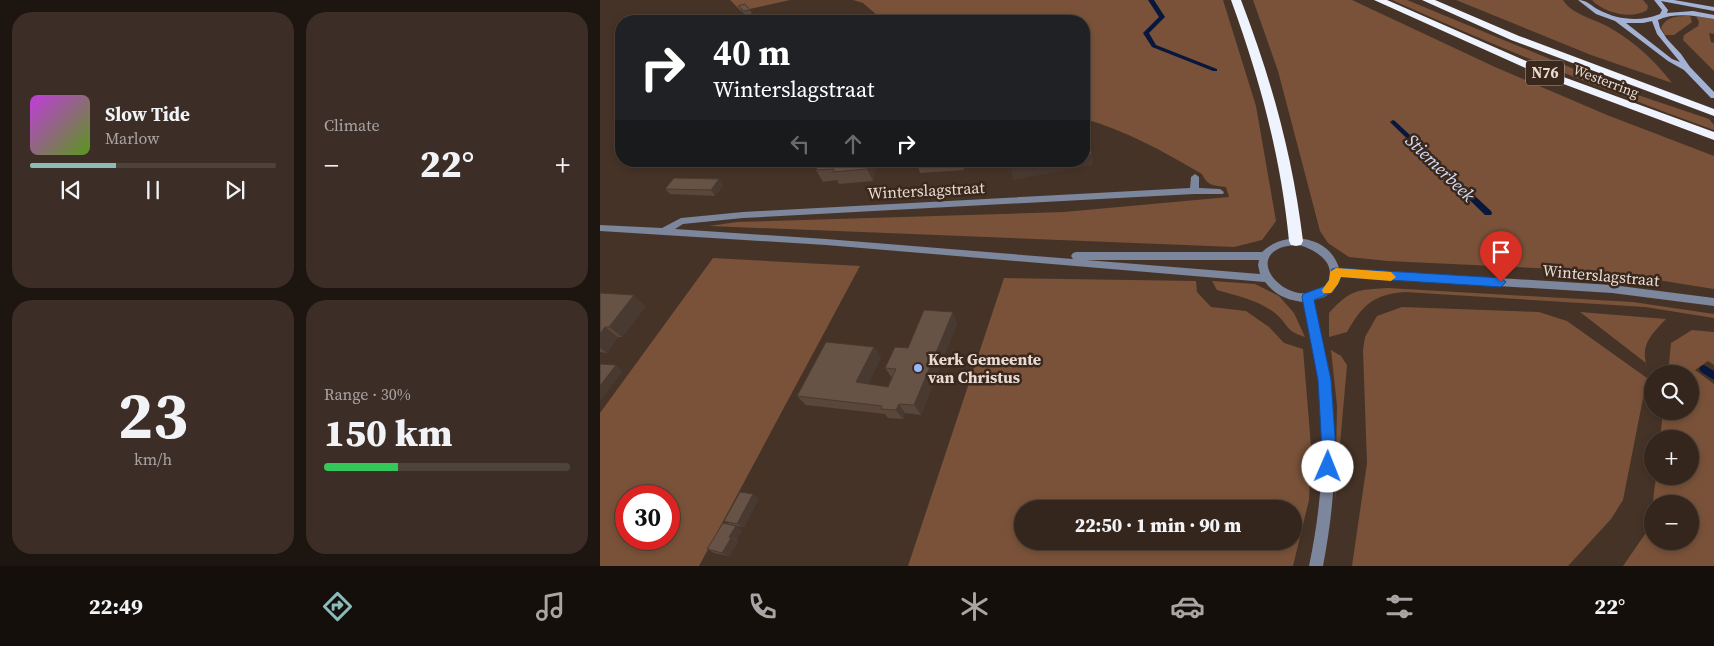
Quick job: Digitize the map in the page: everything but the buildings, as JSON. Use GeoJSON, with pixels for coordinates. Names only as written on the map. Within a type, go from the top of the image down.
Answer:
{"type":"FeatureCollection","features":[{"type":"Feature","properties":{"kind":"highway"},"geometry":{"type":"LineString","coordinates":[[1236,0],[1249,34],[1272,108],[1292,201],[1296,241]]}},
{"type":"Feature","properties":{"kind":"highway","name":"Westerring"},"geometry":{"type":"LineString","coordinates":[[1379,0],[1554,77],[1714,136]]}},
{"type":"Feature","properties":{"kind":"highway","name":"Westerring"},"geometry":{"type":"LineString","coordinates":[[1427,0],[1515,38],[1714,112]]}},
{"type":"Feature","properties":{"kind":"street"},"geometry":{"type":"LineString","coordinates":[[1581,0],[1594,10],[1630,21],[1655,20],[1663,15],[1693,14],[1714,17]]}},
{"type":"Feature","properties":{"kind":"street"},"geometry":{"type":"LineString","coordinates":[[1657,0],[1665,10],[1663,15]]}},
{"type":"Feature","properties":{"kind":"street"},"geometry":{"type":"LineString","coordinates":[[1664,0],[1714,9]]}},
{"type":"Feature","properties":{"kind":"street"},"geometry":{"type":"LineString","coordinates":[[1616,18],[1670,60],[1687,68]]}},
{"type":"Feature","properties":{"kind":"street"},"geometry":{"type":"LineString","coordinates":[[1655,20],[1660,37],[1682,58],[1687,68],[1714,96]]}},
{"type":"Feature","properties":{"kind":"street"},"geometry":{"type":"LineString","coordinates":[[1194,191],[1195,176]]}},
{"type":"Feature","properties":{"kind":"street","name":"Winterslagstraat"},"geometry":{"type":"LineString","coordinates":[[664,232],[681,221],[743,214],[1194,191],[1220,192]]}},
{"type":"Feature","properties":{"kind":"street"},"geometry":{"type":"LineString","coordinates":[[600,228],[1010,257],[1265,278]]}},
{"type":"Feature","properties":{"kind":"street"},"geometry":{"type":"LineString","coordinates":[[1296,241],[1313,246],[1327,255],[1333,263],[1336,272],[1334,281],[1329,289],[1319,295],[1294,297],[1282,293],[1265,278],[1262,259],[1264,256],[1274,246],[1296,241]]}},
{"type":"Feature","properties":{"kind":"street"},"geometry":{"type":"LineString","coordinates":[[1010,257],[1264,256]]}},
{"type":"Feature","properties":{"kind":"street","name":"Winterslagstraat"},"geometry":{"type":"LineString","coordinates":[[1336,272],[1612,288],[1714,302]]}},
{"type":"Feature","properties":{"kind":"street"},"geometry":{"type":"LineString","coordinates":[[1308,297],[1324,380],[1329,451],[1323,534],[1316,566]]}},
{"type":"Feature","properties":{"kind":"shaded area"},"geometry":{"type":"Polygon","coordinates":[[[730,0],[790,0],[741,11],[730,0]]]}},
{"type":"Feature","properties":{"kind":"shaded area"},"geometry":{"type":"Polygon","coordinates":[[[853,0],[1223,0],[1256,106],[1276,221],[1262,240],[1234,247],[709,226],[737,222],[1064,212],[1229,197],[1226,187],[1209,183],[1202,174],[1159,150],[1130,135],[1090,121],[1090,15],[877,15],[863,3],[853,0]]]}},
{"type":"Feature","properties":{"kind":"shaded area"},"geometry":{"type":"Polygon","coordinates":[[[1253,0],[1352,0],[1495,67],[1607,115],[1714,156],[1714,289],[1601,271],[1388,261],[1349,257],[1328,243],[1320,231],[1278,71],[1253,0]]]}},
{"type":"Feature","properties":{"kind":"shaded area"},"geometry":{"type":"Polygon","coordinates":[[[1392,0],[1407,0],[1632,93],[1709,119],[1714,125],[1714,130],[1552,68],[1392,0]]]}},
{"type":"Feature","properties":{"kind":"shaded area"},"geometry":{"type":"Polygon","coordinates":[[[1456,0],[1563,0],[1573,10],[1621,34],[1637,46],[1659,67],[1672,83],[1591,55],[1456,0]]]}},
{"type":"Feature","properties":{"kind":"shaded area"},"geometry":{"type":"Polygon","coordinates":[[[1592,0],[1643,0],[1648,6],[1647,10],[1641,13],[1626,15],[1611,12],[1597,5],[1592,0]]]}},
{"type":"Feature","properties":{"kind":"shaded area"},"geometry":{"type":"Polygon","coordinates":[[[1690,16],[1692,22],[1674,35],[1665,35],[1661,28],[1666,21],[1677,17],[1690,16]]]}},
{"type":"Feature","properties":{"kind":"shaded area"},"geometry":{"type":"Polygon","coordinates":[[[1696,16],[1714,19],[1714,34],[1709,33],[1711,42],[1714,43],[1714,71],[1683,40],[1684,35],[1698,26],[1699,22],[1696,16]]]}},
{"type":"Feature","properties":{"kind":"shaded area"},"geometry":{"type":"Polygon","coordinates":[[[713,258],[860,266],[699,566],[600,566],[600,413],[713,258]]]}},
{"type":"Feature","properties":{"kind":"shaded area"},"geometry":{"type":"Polygon","coordinates":[[[1004,278],[1196,281],[1197,292],[1211,307],[1246,311],[1269,327],[1284,343],[1303,349],[1311,446],[1309,500],[1302,529],[1302,500],[1014,500],[1014,550],[1297,550],[1293,566],[908,566],[1004,278]]]}},
{"type":"Feature","properties":{"kind":"shaded area"},"geometry":{"type":"Polygon","coordinates":[[[1212,281],[1255,284],[1279,296],[1294,313],[1305,337],[1290,330],[1269,309],[1248,299],[1217,290],[1212,281]]]}},
{"type":"Feature","properties":{"kind":"shaded area"},"geometry":{"type":"Polygon","coordinates":[[[1388,288],[1633,302],[1714,314],[1714,318],[1645,307],[1405,292],[1385,295],[1370,303],[1358,315],[1347,332],[1329,337],[1329,313],[1343,299],[1362,290],[1388,288]]]}},
{"type":"Feature","properties":{"kind":"shaded area"},"geometry":{"type":"Polygon","coordinates":[[[1402,307],[1539,312],[1567,321],[1644,376],[1644,393],[1623,500],[1611,519],[1568,566],[1352,566],[1367,463],[1363,350],[1365,337],[1377,316],[1402,307]]]}},
{"type":"Feature","properties":{"kind":"shaded area"},"geometry":{"type":"Polygon","coordinates":[[[1580,312],[1666,319],[1649,339],[1645,350],[1646,363],[1580,312]]]}},
{"type":"Feature","properties":{"kind":"shaded area"},"geometry":{"type":"Polygon","coordinates":[[[1692,330],[1714,332],[1714,365],[1708,361],[1699,367],[1699,365],[1669,365],[1671,343],[1692,330]]]}},
{"type":"Feature","properties":{"kind":"shaded area"},"geometry":{"type":"Polygon","coordinates":[[[1331,350],[1341,356],[1347,365],[1335,501],[1337,406],[1331,350]]]}},
{"type":"Feature","properties":{"kind":"shaded area"},"geometry":{"type":"Polygon","coordinates":[[[1699,373],[1714,384],[1714,566],[1623,566],[1644,536],[1644,550],[1699,550],[1699,495],[1654,495],[1655,485],[1699,485],[1699,430],[1661,430],[1662,420],[1699,420],[1699,373]]]}},
{"type":"Feature","properties":{"kind":"waterway","name":"Stiemerbeek"},"geometry":{"type":"LineString","coordinates":[[1151,0],[1162,17],[1146,33],[1154,46],[1215,70]]}},
{"type":"Feature","properties":{"kind":"waterway","name":"Stiemerbeek"},"geometry":{"type":"LineString","coordinates":[[1393,122],[1488,213]]}},
{"type":"Feature","properties":{"kind":"waterway","name":"Stiemerbeek"},"geometry":{"type":"LineString","coordinates":[[1704,369],[1714,376]]}},
{"type":"Feature","properties":{"kind":"slow traffic"},"geometry":{"type":"LineString","coordinates":[[1327,290],[1334,281],[1336,272],[1391,277]]}},
{"type":"Feature","properties":{"kind":"place","name":"Kerk Gemeente van Christus"},"geometry":{"type":"Point","coordinates":[918,368]}},
{"type":"Feature","properties":{"kind":"route"},"geometry":{"type":"LineString","coordinates":[[1328,467],[1329,451],[1324,380],[1308,297],[1319,295],[1329,289],[1334,281],[1336,272],[1501,282]]}}]}
